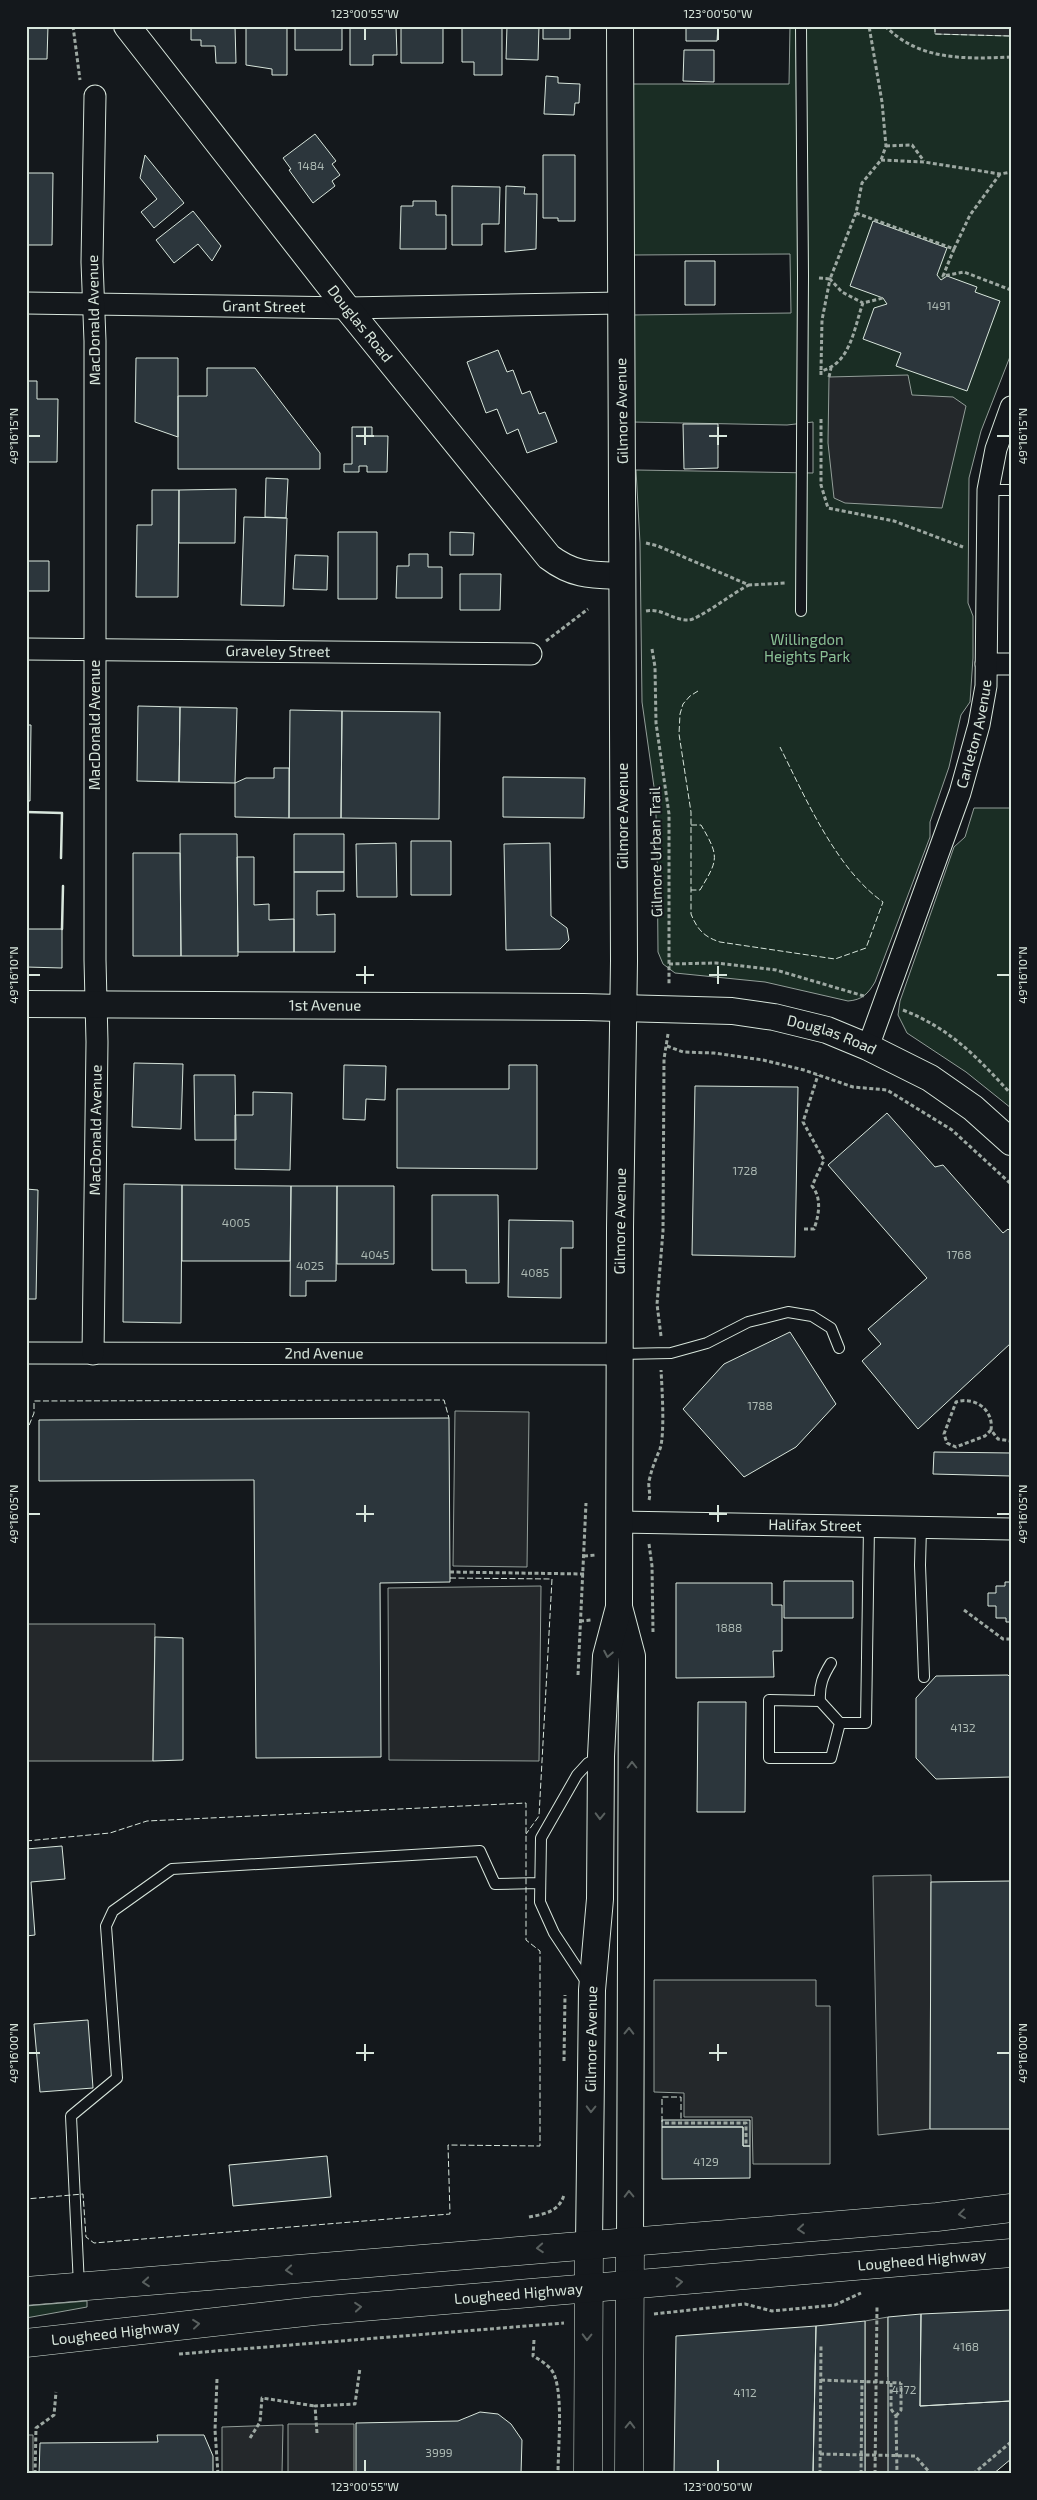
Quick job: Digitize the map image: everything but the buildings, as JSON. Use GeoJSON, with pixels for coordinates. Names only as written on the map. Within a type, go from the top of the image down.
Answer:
{"type":"FeatureCollection","features":[{"type":"Feature","properties":{"kind":"main road"},"geometry":{"type":"LineString","coordinates":[[26,2291],[630,2243],[937,2217],[1011,2208]]}},
{"type":"Feature","properties":{"kind":"main road","name":"Gilmore Avenue"},"geometry":{"type":"LineString","coordinates":[[629,2474],[630,2243]]}},
{"type":"Feature","properties":{"kind":"main road","name":"Gilmore Avenue"},"geometry":{"type":"LineString","coordinates":[[588,2474],[589,2245]]}},
{"type":"Feature","properties":{"kind":"main road","name":"Lougheed Highway"},"geometry":{"type":"LineString","coordinates":[[26,2343],[314,2311],[1011,2253]]}},
{"type":"Feature","properties":{"kind":"street","name":"Douglas Road"},"geometry":{"type":"LineString","coordinates":[[126,26],[347,308],[549,557],[564,568],[582,575],[622,576]]}},
{"type":"Feature","properties":{"kind":"street","name":"Gilmore Avenue"},"geometry":{"type":"LineString","coordinates":[[589,2245],[592,1990],[600,1899],[601,1756],[606,1656],[619,1607],[624,1008],[620,26]]}},
{"type":"Feature","properties":{"kind":"street","name":"MacDonald Avenue"},"geometry":{"type":"LineString","coordinates":[[93,1354],[97,1004],[95,960],[94,303],[92,262],[95,96]]}},
{"type":"Feature","properties":{"kind":"street","name":"Grant Street"},"geometry":{"type":"LineString","coordinates":[[26,303],[347,308],[620,303]]}},
{"type":"Feature","properties":{"kind":"street","name":"Carleton Avenue"},"geometry":{"type":"LineString","coordinates":[[868,1048],[960,793],[979,725],[984,700],[986,664],[988,490],[996,449],[1011,407]]}},
{"type":"Feature","properties":{"kind":"street","name":"Graveley Street"},"geometry":{"type":"LineString","coordinates":[[26,649],[531,654]]}},
{"type":"Feature","properties":{"kind":"street"},"geometry":{"type":"LineString","coordinates":[[986,664],[1011,664]]}},
{"type":"Feature","properties":{"kind":"street","name":"1st Avenue"},"geometry":{"type":"LineString","coordinates":[[26,1004],[624,1008]]}},
{"type":"Feature","properties":{"kind":"street","name":"Douglas Road"},"geometry":{"type":"LineString","coordinates":[[624,1008],[732,1011],[774,1017],[827,1030],[930,1078],[973,1108],[1011,1142]]}},
{"type":"Feature","properties":{"kind":"street","name":"2nd Avenue"},"geometry":{"type":"LineString","coordinates":[[26,1353],[620,1354]]}},
{"type":"Feature","properties":{"kind":"street","name":"Halifax Street"},"geometry":{"type":"LineString","coordinates":[[619,1522],[1011,1529]]}},
{"type":"Feature","properties":{"kind":"street","name":"Gilmore Avenue"},"geometry":{"type":"LineString","coordinates":[[619,1607],[632,1656],[630,2243]]}},
{"type":"Feature","properties":{"kind":"lane"},"geometry":{"type":"LineString","coordinates":[[801,26],[803,276],[801,611]]}},
{"type":"Feature","properties":{"kind":"lane"},"geometry":{"type":"LineString","coordinates":[[988,490],[1011,490]]}},
{"type":"Feature","properties":{"kind":"lane"},"geometry":{"type":"LineString","coordinates":[[620,1354],[670,1353],[707,1343],[748,1322],[788,1312],[812,1316],[831,1328],[839,1348]]}},
{"type":"Feature","properties":{"kind":"lane"},"geometry":{"type":"LineString","coordinates":[[831,1662],[822,1677],[819,1687],[820,1700],[840,1723],[866,1723],[869,1526]]}},
{"type":"Feature","properties":{"kind":"lane"},"geometry":{"type":"LineString","coordinates":[[921,1528],[920,1565],[924,1677]]}},
{"type":"Feature","properties":{"kind":"lane"},"geometry":{"type":"LineString","coordinates":[[820,1700],[769,1700],[769,1758],[831,1758],[840,1723]]}},
{"type":"Feature","properties":{"kind":"lane"},"geometry":{"type":"LineString","coordinates":[[592,1990],[554,1933],[540,1902],[541,1838],[577,1775],[588,1763],[601,1756]]}},
{"type":"Feature","properties":{"kind":"lane"},"geometry":{"type":"LineString","coordinates":[[79,2287],[71,2116],[117,2078],[106,1926],[113,1911],[172,1869],[480,1851],[494,1884],[540,1883]]}},
{"type":"Feature","properties":{"kind":"path"},"geometry":{"type":"LineString","coordinates":[[73,26],[80,88],[95,96]]}},
{"type":"Feature","properties":{"kind":"path"},"geometry":{"type":"LineString","coordinates":[[821,380],[822,320],[830,279],[856,213],[862,183],[881,160],[886,146],[882,102],[869,26]]}},
{"type":"Feature","properties":{"kind":"path"},"geometry":{"type":"LineString","coordinates":[[885,26],[926,53],[970,59],[1011,57]]}},
{"type":"Feature","properties":{"kind":"path"},"geometry":{"type":"LineString","coordinates":[[886,146],[912,145],[924,162]]}},
{"type":"Feature","properties":{"kind":"path"},"geometry":{"type":"LineString","coordinates":[[881,160],[924,162],[1000,174],[1011,172]]}},
{"type":"Feature","properties":{"kind":"path"},"geometry":{"type":"LineString","coordinates":[[1000,174],[970,215],[944,276],[964,272],[1011,290]]}},
{"type":"Feature","properties":{"kind":"path"},"geometry":{"type":"LineString","coordinates":[[856,213],[954,249]]}},
{"type":"Feature","properties":{"kind":"path"},"geometry":{"type":"LineString","coordinates":[[803,276],[830,279],[842,292],[863,303],[883,298]]}},
{"type":"Feature","properties":{"kind":"path"},"geometry":{"type":"LineString","coordinates":[[829,377],[831,368],[850,346],[863,303]]}},
{"type":"Feature","properties":{"kind":"path"},"geometry":{"type":"LineString","coordinates":[[802,377],[831,368]]}},
{"type":"Feature","properties":{"kind":"path"},"geometry":{"type":"LineString","coordinates":[[821,409],[821,485],[828,508],[894,521],[963,547]]}},
{"type":"Feature","properties":{"kind":"path"},"geometry":{"type":"LineString","coordinates":[[645,543],[658,546],[750,585],[801,583]]}},
{"type":"Feature","properties":{"kind":"path"},"geometry":{"type":"LineString","coordinates":[[645,611],[660,611],[677,618],[692,620],[750,585]]}},
{"type":"Feature","properties":{"kind":"path"},"geometry":{"type":"LineString","coordinates":[[531,654],[588,609]]}},
{"type":"Feature","properties":{"kind":"path","name":"Gilmore Urban Trail"},"geometry":{"type":"LineString","coordinates":[[652,649],[656,723],[669,814],[669,964],[716,963],[776,970],[865,996]]}},
{"type":"Feature","properties":{"kind":"path"},"geometry":{"type":"LineString","coordinates":[[898,1008],[923,1018],[968,1048],[1011,1094]]}},
{"type":"Feature","properties":{"kind":"path"},"geometry":{"type":"LineString","coordinates":[[649,1501],[649,1480],[653,1472],[652,1466],[660,1448],[662,1435],[661,1333],[656,1304],[663,1231],[664,1059],[668,1040]]}},
{"type":"Feature","properties":{"kind":"path"},"geometry":{"type":"LineString","coordinates":[[667,1046],[683,1052],[714,1053],[763,1060],[853,1087],[887,1090],[952,1130],[1011,1184]]}},
{"type":"Feature","properties":{"kind":"path"},"geometry":{"type":"LineString","coordinates":[[804,1229],[814,1229],[818,1219],[818,1193],[812,1186],[824,1160],[802,1122],[818,1075]]}},
{"type":"Feature","properties":{"kind":"path"},"geometry":{"type":"LineString","coordinates":[[991,1430],[985,1436],[956,1447],[947,1443],[944,1434],[956,1402],[965,1399],[974,1401],[988,1413],[992,1420],[991,1430],[998,1439],[1011,1441]]}},
{"type":"Feature","properties":{"kind":"path"},"geometry":{"type":"LineString","coordinates":[[584,1556],[586,1503]]}},
{"type":"Feature","properties":{"kind":"path"},"geometry":{"type":"LineString","coordinates":[[450,1572],[584,1574]]}},
{"type":"Feature","properties":{"kind":"path"},"geometry":{"type":"LineString","coordinates":[[964,1610],[1003,1639],[1011,1639]]}},
{"type":"Feature","properties":{"kind":"path"},"geometry":{"type":"LineString","coordinates":[[580,1621],[592,1620]]}},
{"type":"Feature","properties":{"kind":"path"},"geometry":{"type":"LineString","coordinates":[[665,2124],[746,2124],[746,2146]]}},
{"type":"Feature","properties":{"kind":"path"},"geometry":{"type":"LineString","coordinates":[[529,2217],[547,2214],[555,2209],[562,2201],[565,2191]]}},
{"type":"Feature","properties":{"kind":"path"},"geometry":{"type":"LineString","coordinates":[[652,2314],[745,2304],[772,2311],[834,2305],[858,2293],[868,2292]]}},
{"type":"Feature","properties":{"kind":"path"},"geometry":{"type":"LineString","coordinates":[[875,2474],[877,2307]]}},
{"type":"Feature","properties":{"kind":"path"},"geometry":{"type":"LineString","coordinates":[[173,2354],[588,2321]]}},
{"type":"Feature","properties":{"kind":"path"},"geometry":{"type":"LineString","coordinates":[[534,2340],[533,2356],[549,2367],[555,2376],[558,2395],[558,2474]]}},
{"type":"Feature","properties":{"kind":"path"},"geometry":{"type":"LineString","coordinates":[[820,2474],[821,2346]]}},
{"type":"Feature","properties":{"kind":"path"},"geometry":{"type":"LineString","coordinates":[[250,2438],[260,2422],[262,2398],[315,2406],[355,2404],[360,2368]]}},
{"type":"Feature","properties":{"kind":"path"},"geometry":{"type":"LineString","coordinates":[[217,2379],[215,2430],[218,2474]]}},
{"type":"Feature","properties":{"kind":"path"},"geometry":{"type":"LineString","coordinates":[[821,2380],[901,2383],[901,2410],[896,2416]]}},
{"type":"Feature","properties":{"kind":"path"},"geometry":{"type":"LineString","coordinates":[[861,2474],[862,2382]]}},
{"type":"Feature","properties":{"kind":"path"},"geometry":{"type":"LineString","coordinates":[[891,2383],[891,2410],[896,2416],[897,2474]]}},
{"type":"Feature","properties":{"kind":"path"},"geometry":{"type":"LineString","coordinates":[[35,2474],[36,2428],[54,2415],[56,2392]]}},
{"type":"Feature","properties":{"kind":"path"},"geometry":{"type":"LineString","coordinates":[[315,2406],[317,2433]]}},
{"type":"Feature","properties":{"kind":"path"},"geometry":{"type":"LineString","coordinates":[[972,2474],[1011,2442]]}},
{"type":"Feature","properties":{"kind":"path"},"geometry":{"type":"LineString","coordinates":[[820,2454],[914,2456],[931,2474]]}},
{"type":"Feature","properties":{"kind":"green space","name":"Willingdon Heights Park"},"geometry":{"type":"Polygon","coordinates":[[[790,26],[1011,26],[1011,354],[981,431],[969,478],[968,603],[973,616],[970,702],[961,715],[949,767],[930,822],[930,837],[875,982],[864,996],[848,1001],[765,982],[675,973],[663,964],[658,952],[655,794],[642,702],[640,543],[636,470],[813,473],[813,422],[787,425],[632,422],[632,315],[791,313],[790,254],[632,255],[630,84],[789,84],[790,26]]]}},
{"type":"Feature","properties":{"kind":"green space"},"geometry":{"type":"Polygon","coordinates":[[[974,808],[1011,808],[1011,1108],[966,1072],[907,1033],[898,1015],[900,1001],[954,847],[965,837],[974,808]]]}},
{"type":"Feature","properties":{"kind":"green space"},"geometry":{"type":"Polygon","coordinates":[[[87,2301],[87,2307],[26,2318],[26,2306],[87,2301]]]}},
{"type":"Feature","properties":{"kind":"shaded area"},"geometry":{"type":"Polygon","coordinates":[[[935,26],[1011,26],[1010,36],[935,34],[935,26]]]}},
{"type":"Feature","properties":{"kind":"shaded area"},"geometry":{"type":"Polygon","coordinates":[[[908,375],[912,395],[953,397],[966,406],[942,508],[845,503],[834,498],[828,443],[829,377],[908,375]]]}},
{"type":"Feature","properties":{"kind":"shaded area"},"geometry":{"type":"Polygon","coordinates":[[[455,1411],[529,1412],[527,1567],[453,1566],[455,1411]]]}},
{"type":"Feature","properties":{"kind":"shaded area"},"geometry":{"type":"Polygon","coordinates":[[[541,1586],[539,1761],[389,1760],[388,1588],[541,1586]]]}},
{"type":"Feature","properties":{"kind":"shaded area"},"geometry":{"type":"Polygon","coordinates":[[[26,1624],[155,1624],[153,1761],[26,1761],[26,1624]]]}},
{"type":"Feature","properties":{"kind":"shaded area"},"geometry":{"type":"Polygon","coordinates":[[[931,1875],[930,2129],[878,2135],[873,1876],[931,1875]]]}},
{"type":"Feature","properties":{"kind":"shaded area"},"geometry":{"type":"Polygon","coordinates":[[[654,1980],[816,1980],[816,2006],[830,2006],[830,2164],[753,2164],[752,2117],[684,2117],[684,2093],[654,2092],[654,1980]]]}},
{"type":"Feature","properties":{"kind":"shaded area"},"geometry":{"type":"Polygon","coordinates":[[[888,2317],[888,2377],[920,2380],[945,2474],[865,2474],[865,2321],[888,2317]]]}},
{"type":"Feature","properties":{"kind":"shaded area"},"geometry":{"type":"Polygon","coordinates":[[[288,2424],[354,2424],[354,2474],[288,2474],[288,2424]]]}},
{"type":"Feature","properties":{"kind":"shaded area"},"geometry":{"type":"Polygon","coordinates":[[[283,2425],[282,2474],[222,2474],[222,2427],[283,2425]]]}},
{"type":"Feature","properties":{"kind":"shaded area"},"geometry":{"type":"Polygon","coordinates":[[[26,2435],[33,2435],[33,2474],[26,2474],[26,2435]]]}},
{"type":"Feature","properties":{"kind":"fence"},"geometry":{"type":"LineString","coordinates":[[935,26],[935,34],[1010,36],[1011,26]]}},
{"type":"Feature","properties":{"kind":"fence"},"geometry":{"type":"LineString","coordinates":[[698,691],[683,704],[680,714],[679,734],[691,812],[691,914],[693,919],[705,935],[720,942],[835,959],[866,948],[883,902],[866,888],[836,852],[811,809],[780,747]]}},
{"type":"Feature","properties":{"kind":"fence"},"geometry":{"type":"LineString","coordinates":[[691,825],[701,825],[714,852],[713,865],[700,890],[691,890]]}},
{"type":"Feature","properties":{"kind":"fence"},"geometry":{"type":"LineString","coordinates":[[26,1433],[34,1413],[34,1401],[444,1400],[449,1418]]}},
{"type":"Feature","properties":{"kind":"fence"},"geometry":{"type":"LineString","coordinates":[[450,1578],[552,1579],[539,1816],[526,1834]]}},
{"type":"Feature","properties":{"kind":"fence"},"geometry":{"type":"LineString","coordinates":[[26,1841],[110,1833],[147,1821],[526,1803],[526,1940],[540,1951],[540,2146],[448,2145],[450,2214],[94,2243],[86,2237],[83,2194],[26,2199]]}},
{"type":"Feature","properties":{"kind":"fence"},"geometry":{"type":"LineString","coordinates":[[662,2122],[662,2097],[681,2097],[681,2121]]}},
{"type":"Feature","properties":{"kind":"fence"},"geometry":{"type":"LineString","coordinates":[[26,2232],[26,2248]]}},
{"type":"Feature","properties":{"kind":"wall"},"geometry":{"type":"LineString","coordinates":[[26,812],[62,813],[61,858]]}},
{"type":"Feature","properties":{"kind":"wall"},"geometry":{"type":"LineString","coordinates":[[62,929],[63,886]]}}]}
